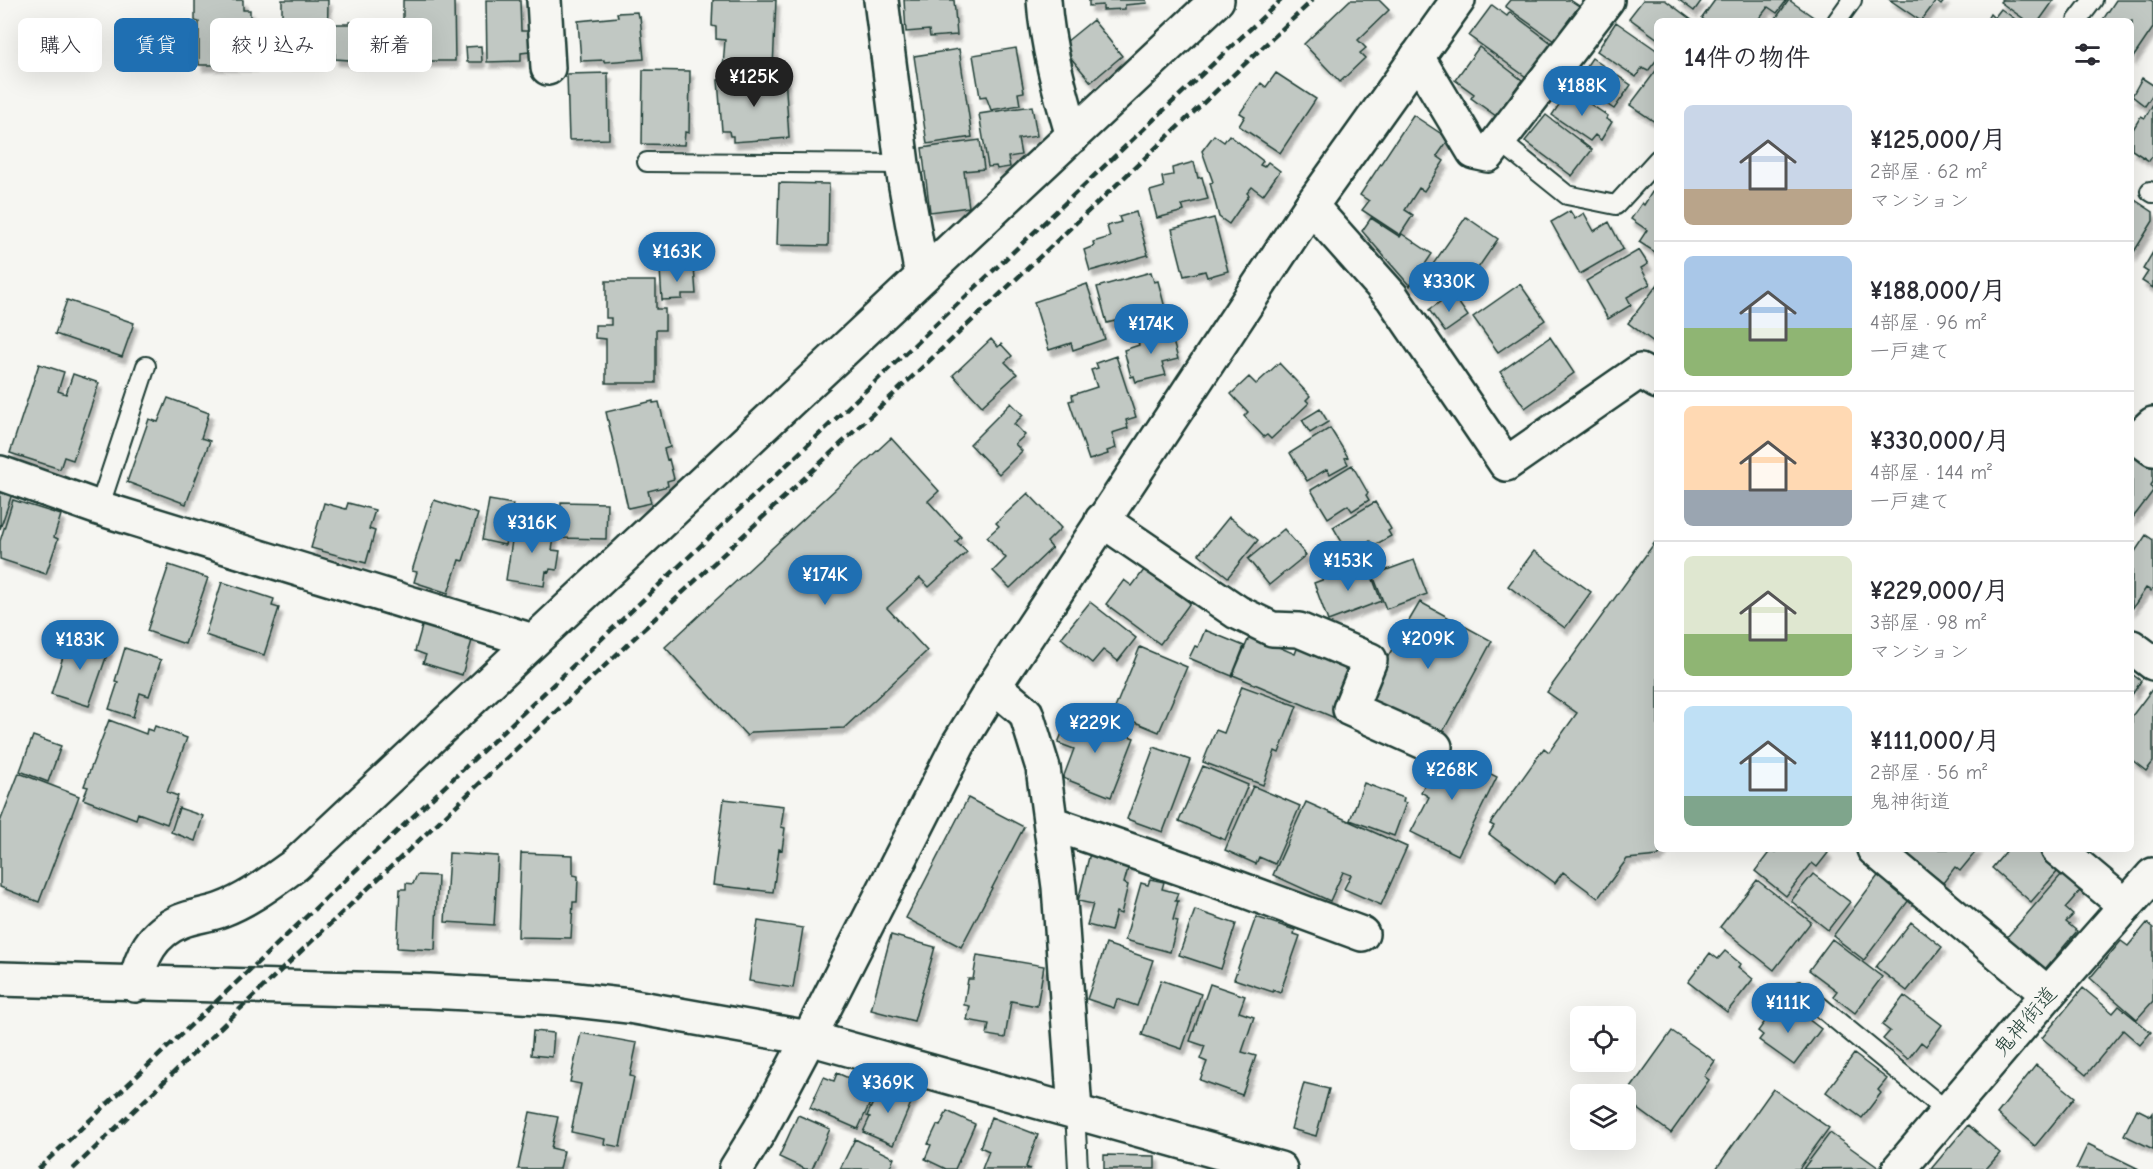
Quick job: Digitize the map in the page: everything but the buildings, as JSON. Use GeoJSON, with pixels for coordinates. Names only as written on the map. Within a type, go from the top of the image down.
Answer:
{"type":"FeatureCollection","features":[{"type":"Feature","properties":{"kind":"street"},"geometry":{"type":"LineString","coordinates":[[544,0],[548,68]]}},
{"type":"Feature","properties":{"kind":"street"},"geometry":{"type":"LineString","coordinates":[[881,0],[902,164],[922,276]]}},
{"type":"Feature","properties":{"kind":"street"},"geometry":{"type":"LineString","coordinates":[[1044,0],[1045,22],[1061,95],[1073,136]]}},
{"type":"Feature","properties":{"kind":"street"},"geometry":{"type":"LineString","coordinates":[[135,984],[139,965],[148,945],[160,932],[182,921],[220,911],[245,899],[295,865],[532,640],[1217,0]]}},
{"type":"Feature","properties":{"kind":"street"},"geometry":{"type":"LineString","coordinates":[[736,1169],[760,1130],[958,745],[994,686],[1311,206],[1458,0]]}},
{"type":"Feature","properties":{"kind":"street"},"geometry":{"type":"LineString","coordinates":[[1417,57],[1474,152],[1488,155],[1607,0]]}},
{"type":"Feature","properties":{"kind":"street"},"geometry":{"type":"LineString","coordinates":[[1311,206],[1392,297],[1506,464],[1640,371],[1654,380]]}},
{"type":"Feature","properties":{"kind":"street"},"geometry":{"type":"LineString","coordinates":[[2153,424],[2138,438],[2153,449]]}},
{"type":"Feature","properties":{"kind":"street"},"geometry":{"type":"LineString","coordinates":[[0,473],[99,508],[532,640]]}},
{"type":"Feature","properties":{"kind":"street"},"geometry":{"type":"LineString","coordinates":[[1102,520],[1237,612],[1272,629],[1299,630],[1370,660],[1350,709],[1435,747]]}},
{"type":"Feature","properties":{"kind":"street"},"geometry":{"type":"LineString","coordinates":[[2134,649],[2153,663]]}},
{"type":"Feature","properties":{"kind":"street"},"geometry":{"type":"LineString","coordinates":[[994,686],[1026,713],[1043,768],[1059,887],[1075,1111]]}},
{"type":"Feature","properties":{"kind":"street"},"geometry":{"type":"LineString","coordinates":[[1051,823],[1362,934]]}},
{"type":"Feature","properties":{"kind":"street"},"geometry":{"type":"LineString","coordinates":[[1878,852],[2048,994]]}},
{"type":"Feature","properties":{"kind":"street"},"geometry":{"type":"LineString","coordinates":[[2062,852],[2126,906]]}},
{"type":"Feature","properties":{"kind":"street","name":"鬼神街道"},"geometry":{"type":"LineString","coordinates":[[1899,1169],[2153,875]]}},
{"type":"Feature","properties":{"kind":"street"},"geometry":{"type":"LineString","coordinates":[[0,980],[429,991],[558,998],[640,1007],[808,1038],[1280,1169]]}},
{"type":"Feature","properties":{"kind":"lane"},"geometry":{"type":"LineString","coordinates":[[1839,18],[1852,0]]}},
{"type":"Feature","properties":{"kind":"lane"},"geometry":{"type":"LineString","coordinates":[[2079,18],[2092,0]]}},
{"type":"Feature","properties":{"kind":"lane"},"geometry":{"type":"LineString","coordinates":[[1500,141],[1567,195],[1616,205],[1654,163]]}},
{"type":"Feature","properties":{"kind":"lane"},"geometry":{"type":"LineString","coordinates":[[647,162],[902,164]]}},
{"type":"Feature","properties":{"kind":"lane"},"geometry":{"type":"LineString","coordinates":[[99,508],[146,366]]}},
{"type":"Feature","properties":{"kind":"lane"},"geometry":{"type":"LineString","coordinates":[[1801,991],[1948,1112]]}},
{"type":"Feature","properties":{"kind":"lane"},"geometry":{"type":"LineString","coordinates":[[1075,1111],[1078,1169]]}},
{"type":"Feature","properties":{"kind":"railway"},"geometry":{"type":"LineString","coordinates":[[38,1169],[1281,0]]}},
{"type":"Feature","properties":{"kind":"railway"},"geometry":{"type":"LineString","coordinates":[[73,1169],[263,987],[1313,0]]}}]}
